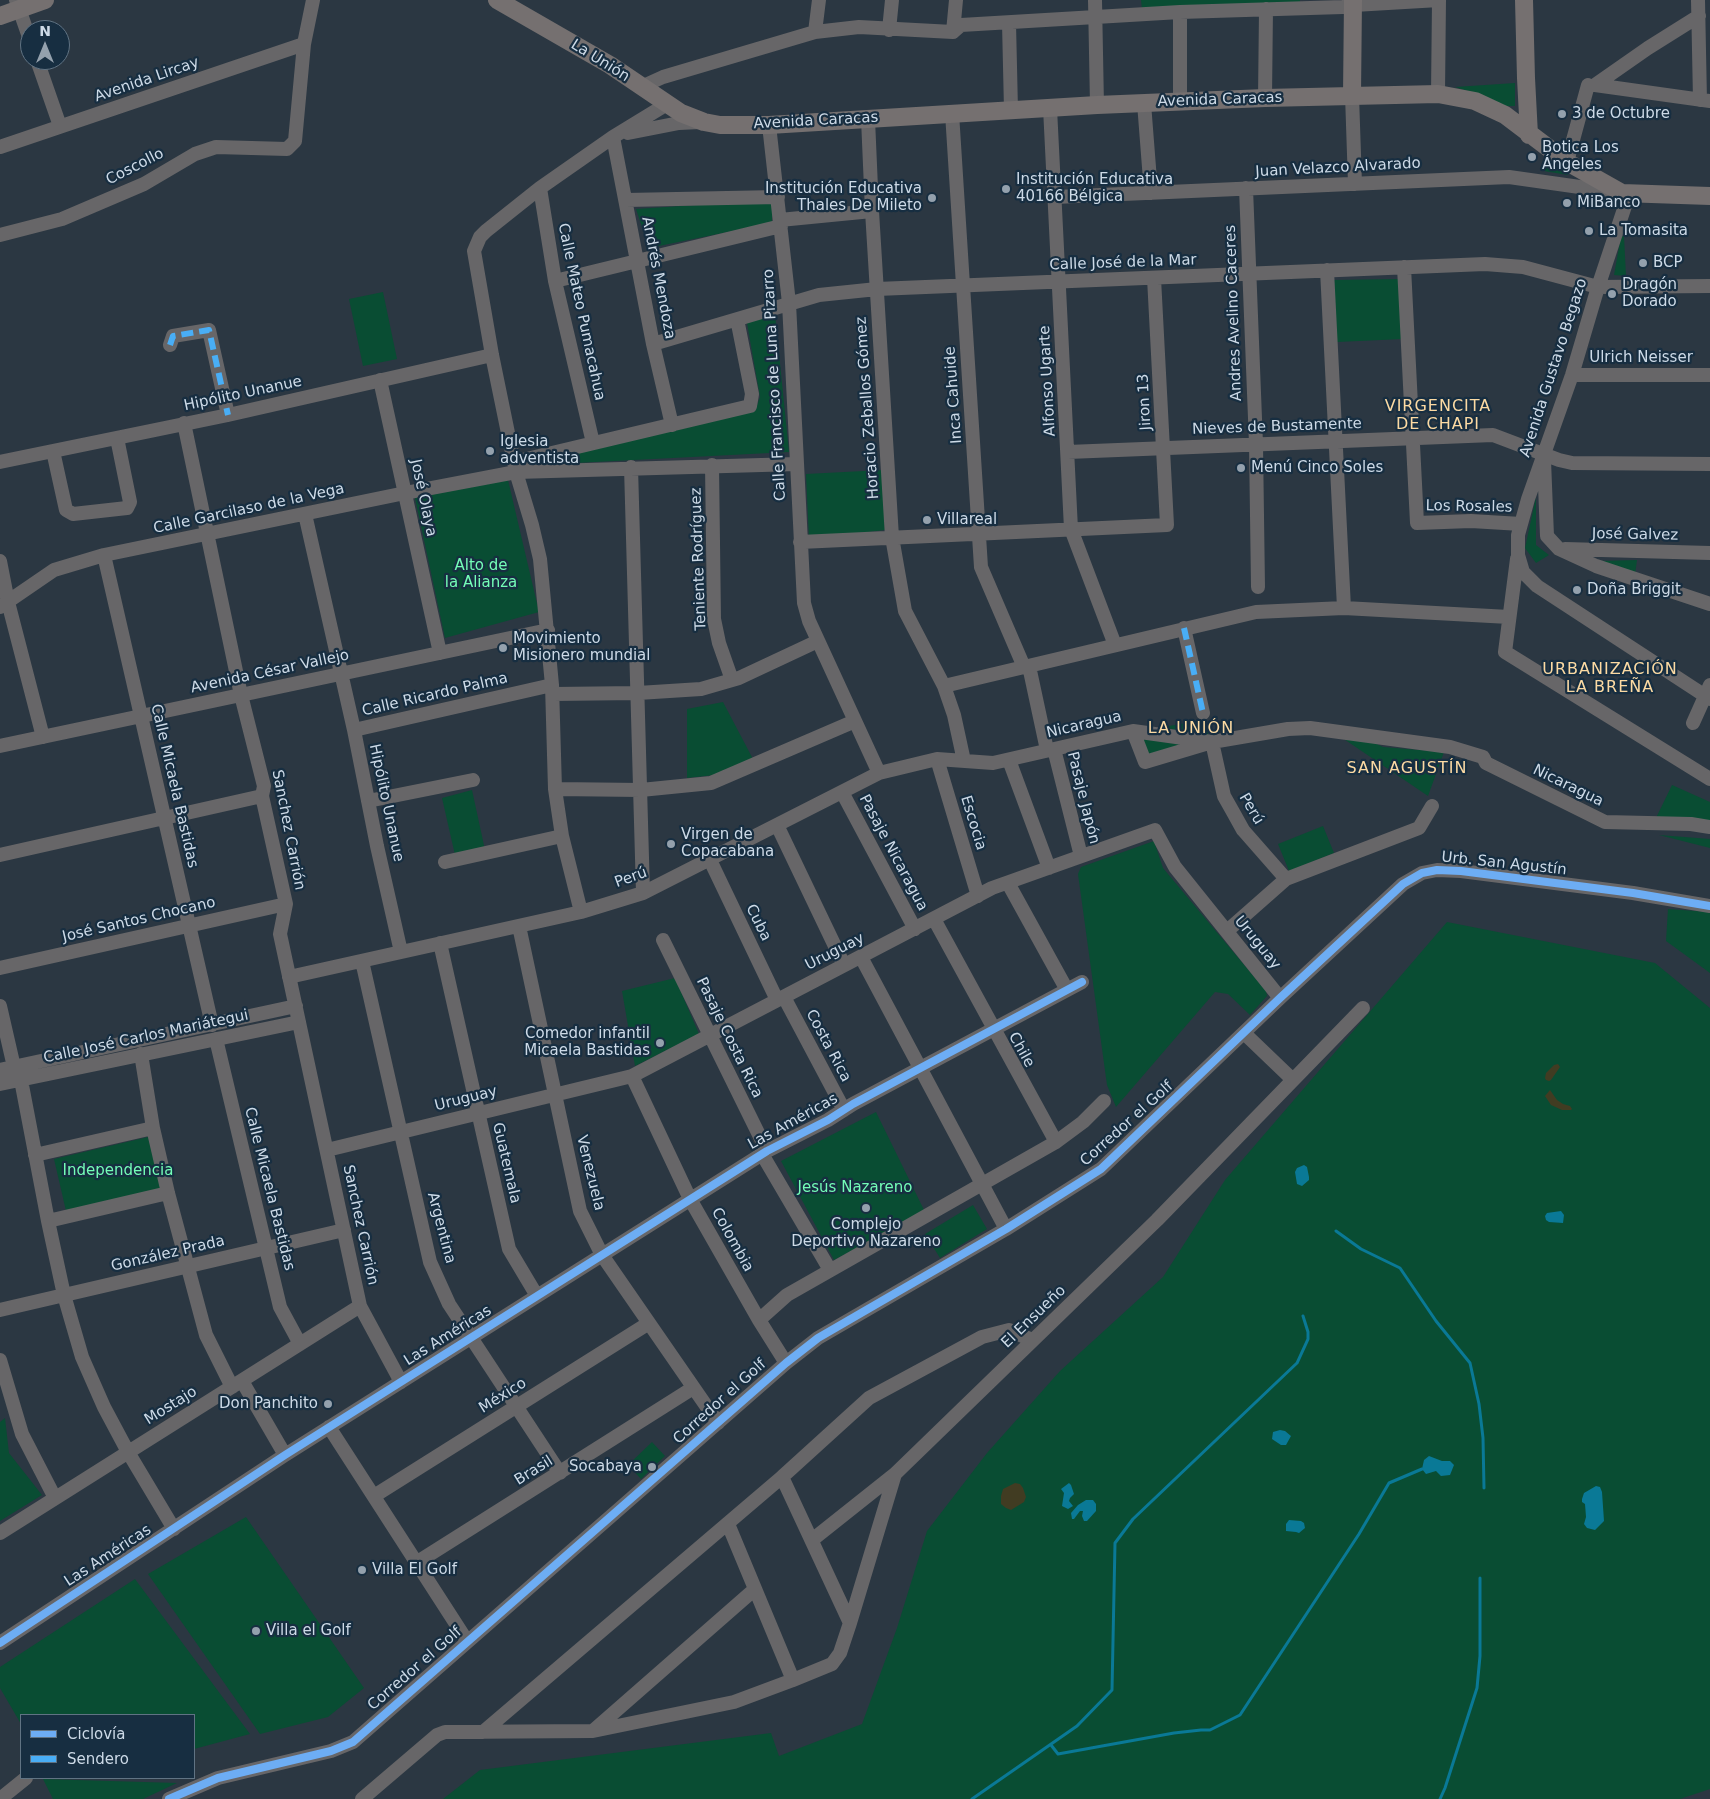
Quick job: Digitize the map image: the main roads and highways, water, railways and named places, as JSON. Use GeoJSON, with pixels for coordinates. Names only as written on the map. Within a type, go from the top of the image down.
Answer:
{"type":"FeatureCollection","features":[{"type":"Feature","properties":{"kind":"main road"},"geometry":{"type":"LineString","coordinates":[[0,16],[17,4],[45,0]]}},
{"type":"Feature","properties":{"kind":"main road","name":"La Unión"},"geometry":{"type":"LineString","coordinates":[[496,0],[610,65],[667,104],[704,122]]}},
{"type":"Feature","properties":{"kind":"main road"},"geometry":{"type":"LineString","coordinates":[[1524,0],[1529,135]]}},
{"type":"Feature","properties":{"kind":"main road"},"geometry":{"type":"LineString","coordinates":[[1352,95],[1354,2]]}},
{"type":"Feature","properties":{"kind":"main road","name":"Avenida Caracas"},"geometry":{"type":"LineString","coordinates":[[704,122],[720,125],[769,124],[1180,101],[1438,94],[1475,101],[1505,115],[1567,162],[1622,193],[1710,196]]}},
{"type":"Feature","properties":{"kind":"water"},"geometry":{"type":"Polygon","coordinates":[[[1304,1165],[1307,1167],[1309,1180],[1302,1186],[1297,1184],[1295,1172],[1297,1168],[1304,1165]]]}},
{"type":"Feature","properties":{"kind":"water"},"geometry":{"type":"Polygon","coordinates":[[[1561,1211],[1564,1215],[1563,1223],[1546,1220],[1545,1216],[1547,1213],[1561,1211]]]}},
{"type":"Feature","properties":{"kind":"water"},"geometry":{"type":"Polygon","coordinates":[[[1285,1431],[1291,1436],[1286,1445],[1281,1445],[1272,1439],[1273,1432],[1285,1431]]]}},
{"type":"Feature","properties":{"kind":"water"},"geometry":{"type":"Polygon","coordinates":[[[1429,1456],[1442,1461],[1450,1461],[1454,1465],[1450,1475],[1441,1476],[1436,1471],[1426,1474],[1422,1469],[1424,1460],[1429,1456]]]}},
{"type":"Feature","properties":{"kind":"water"},"geometry":{"type":"Polygon","coordinates":[[[1069,1483],[1074,1494],[1069,1501],[1073,1506],[1068,1509],[1062,1506],[1064,1493],[1061,1489],[1069,1483]]]}},
{"type":"Feature","properties":{"kind":"water"},"geometry":{"type":"Polygon","coordinates":[[[1596,1486],[1600,1487],[1602,1492],[1604,1521],[1595,1530],[1587,1528],[1584,1524],[1586,1517],[1585,1504],[1582,1502],[1582,1499],[1584,1493],[1596,1486]]]}},
{"type":"Feature","properties":{"kind":"water"},"geometry":{"type":"Polygon","coordinates":[[[1086,1500],[1093,1500],[1096,1504],[1096,1511],[1087,1521],[1084,1521],[1082,1516],[1083,1511],[1080,1511],[1072,1519],[1071,1513],[1086,1500]]]}},
{"type":"Feature","properties":{"kind":"water"},"geometry":{"type":"Polygon","coordinates":[[[1289,1520],[1301,1521],[1304,1523],[1305,1528],[1299,1533],[1286,1531],[1286,1524],[1289,1520]]]}},
{"type":"Feature","properties":{"kind":"waterway"},"geometry":{"type":"LineString","coordinates":[[1336,1231],[1361,1249],[1400,1268],[1436,1321],[1470,1363],[1479,1404],[1483,1438],[1484,1488]]}},
{"type":"Feature","properties":{"kind":"waterway"},"geometry":{"type":"LineString","coordinates":[[972,1799],[1077,1726],[1112,1690],[1115,1543],[1133,1519],[1297,1363],[1308,1339],[1303,1316]]}},
{"type":"Feature","properties":{"kind":"waterway"},"geometry":{"type":"LineString","coordinates":[[1051,1745],[1058,1754],[1174,1733],[1210,1730],[1240,1715],[1359,1534],[1389,1483],[1422,1469]]}},
{"type":"Feature","properties":{"kind":"waterway"},"geometry":{"type":"LineString","coordinates":[[1440,1799],[1477,1688],[1480,1656],[1480,1578]]}},
{"type":"Feature","properties":{"kind":"place","name":"3 de Octubre"},"geometry":{"type":"Point","coordinates":[1562,114]}},
{"type":"Feature","properties":{"kind":"place","name":"Botica Los Ángeles"},"geometry":{"type":"Point","coordinates":[1532,157]}},
{"type":"Feature","properties":{"kind":"place","name":"Institución Educativa 40166 Bélgica"},"geometry":{"type":"Point","coordinates":[1006,189]}},
{"type":"Feature","properties":{"kind":"place","name":"Institución Educativa Thales De Mileto"},"geometry":{"type":"Point","coordinates":[932,198]}},
{"type":"Feature","properties":{"kind":"place","name":"MiBanco"},"geometry":{"type":"Point","coordinates":[1567,203]}},
{"type":"Feature","properties":{"kind":"place","name":"La Tomasita"},"geometry":{"type":"Point","coordinates":[1589,231]}},
{"type":"Feature","properties":{"kind":"place","name":"BCP"},"geometry":{"type":"Point","coordinates":[1643,263]}},
{"type":"Feature","properties":{"kind":"place","name":"Dragón Dorado"},"geometry":{"type":"Point","coordinates":[1612,294]}},
{"type":"Feature","properties":{"kind":"place","name":"Iglesia adventista"},"geometry":{"type":"Point","coordinates":[490,451]}},
{"type":"Feature","properties":{"kind":"place","name":"Menú Cinco Soles"},"geometry":{"type":"Point","coordinates":[1241,468]}},
{"type":"Feature","properties":{"kind":"place","name":"Villareal"},"geometry":{"type":"Point","coordinates":[927,520]}},
{"type":"Feature","properties":{"kind":"place","name":"Doña Briggit"},"geometry":{"type":"Point","coordinates":[1577,590]}},
{"type":"Feature","properties":{"kind":"place","name":"Movimiento Misionero mundial"},"geometry":{"type":"Point","coordinates":[503,648]}},
{"type":"Feature","properties":{"kind":"place","name":"Virgen de Copacabana"},"geometry":{"type":"Point","coordinates":[671,844]}},
{"type":"Feature","properties":{"kind":"place","name":"Comedor infantil Micaela Bastidas"},"geometry":{"type":"Point","coordinates":[660,1043]}},
{"type":"Feature","properties":{"kind":"place","name":"Complejo Deportivo Nazareno"},"geometry":{"type":"Point","coordinates":[866,1208]}},
{"type":"Feature","properties":{"kind":"place","name":"Don Panchito"},"geometry":{"type":"Point","coordinates":[328,1404]}},
{"type":"Feature","properties":{"kind":"place","name":"Socabaya"},"geometry":{"type":"Point","coordinates":[652,1467]}},
{"type":"Feature","properties":{"kind":"place","name":"Villa El Golf"},"geometry":{"type":"Point","coordinates":[362,1570]}},
{"type":"Feature","properties":{"kind":"place","name":"Villa el Golf"},"geometry":{"type":"Point","coordinates":[256,1631]}},
{"type":"Feature","properties":{"kind":"district","name":"VIRGENCITA DE CHAPI"},"geometry":{"type":"Point","coordinates":[1438,416]}},
{"type":"Feature","properties":{"kind":"district","name":"URBANIZACIÓN LA BREÑA"},"geometry":{"type":"Point","coordinates":[1610,679]}},
{"type":"Feature","properties":{"kind":"district","name":"LA UNIÓN"},"geometry":{"type":"Point","coordinates":[1191,729]}},
{"type":"Feature","properties":{"kind":"district","name":"SAN AGUSTÍN"},"geometry":{"type":"Point","coordinates":[1407,769]}},
{"type":"Feature","properties":{"kind":"park label","name":"Alto de la Alianza"},"geometry":{"type":"Point","coordinates":[481,574]}},
{"type":"Feature","properties":{"kind":"park label","name":"Independencia"},"geometry":{"type":"Point","coordinates":[118,1171]}},
{"type":"Feature","properties":{"kind":"park label","name":"Jesús Nazareno"},"geometry":{"type":"Point","coordinates":[855,1188]}}]}
